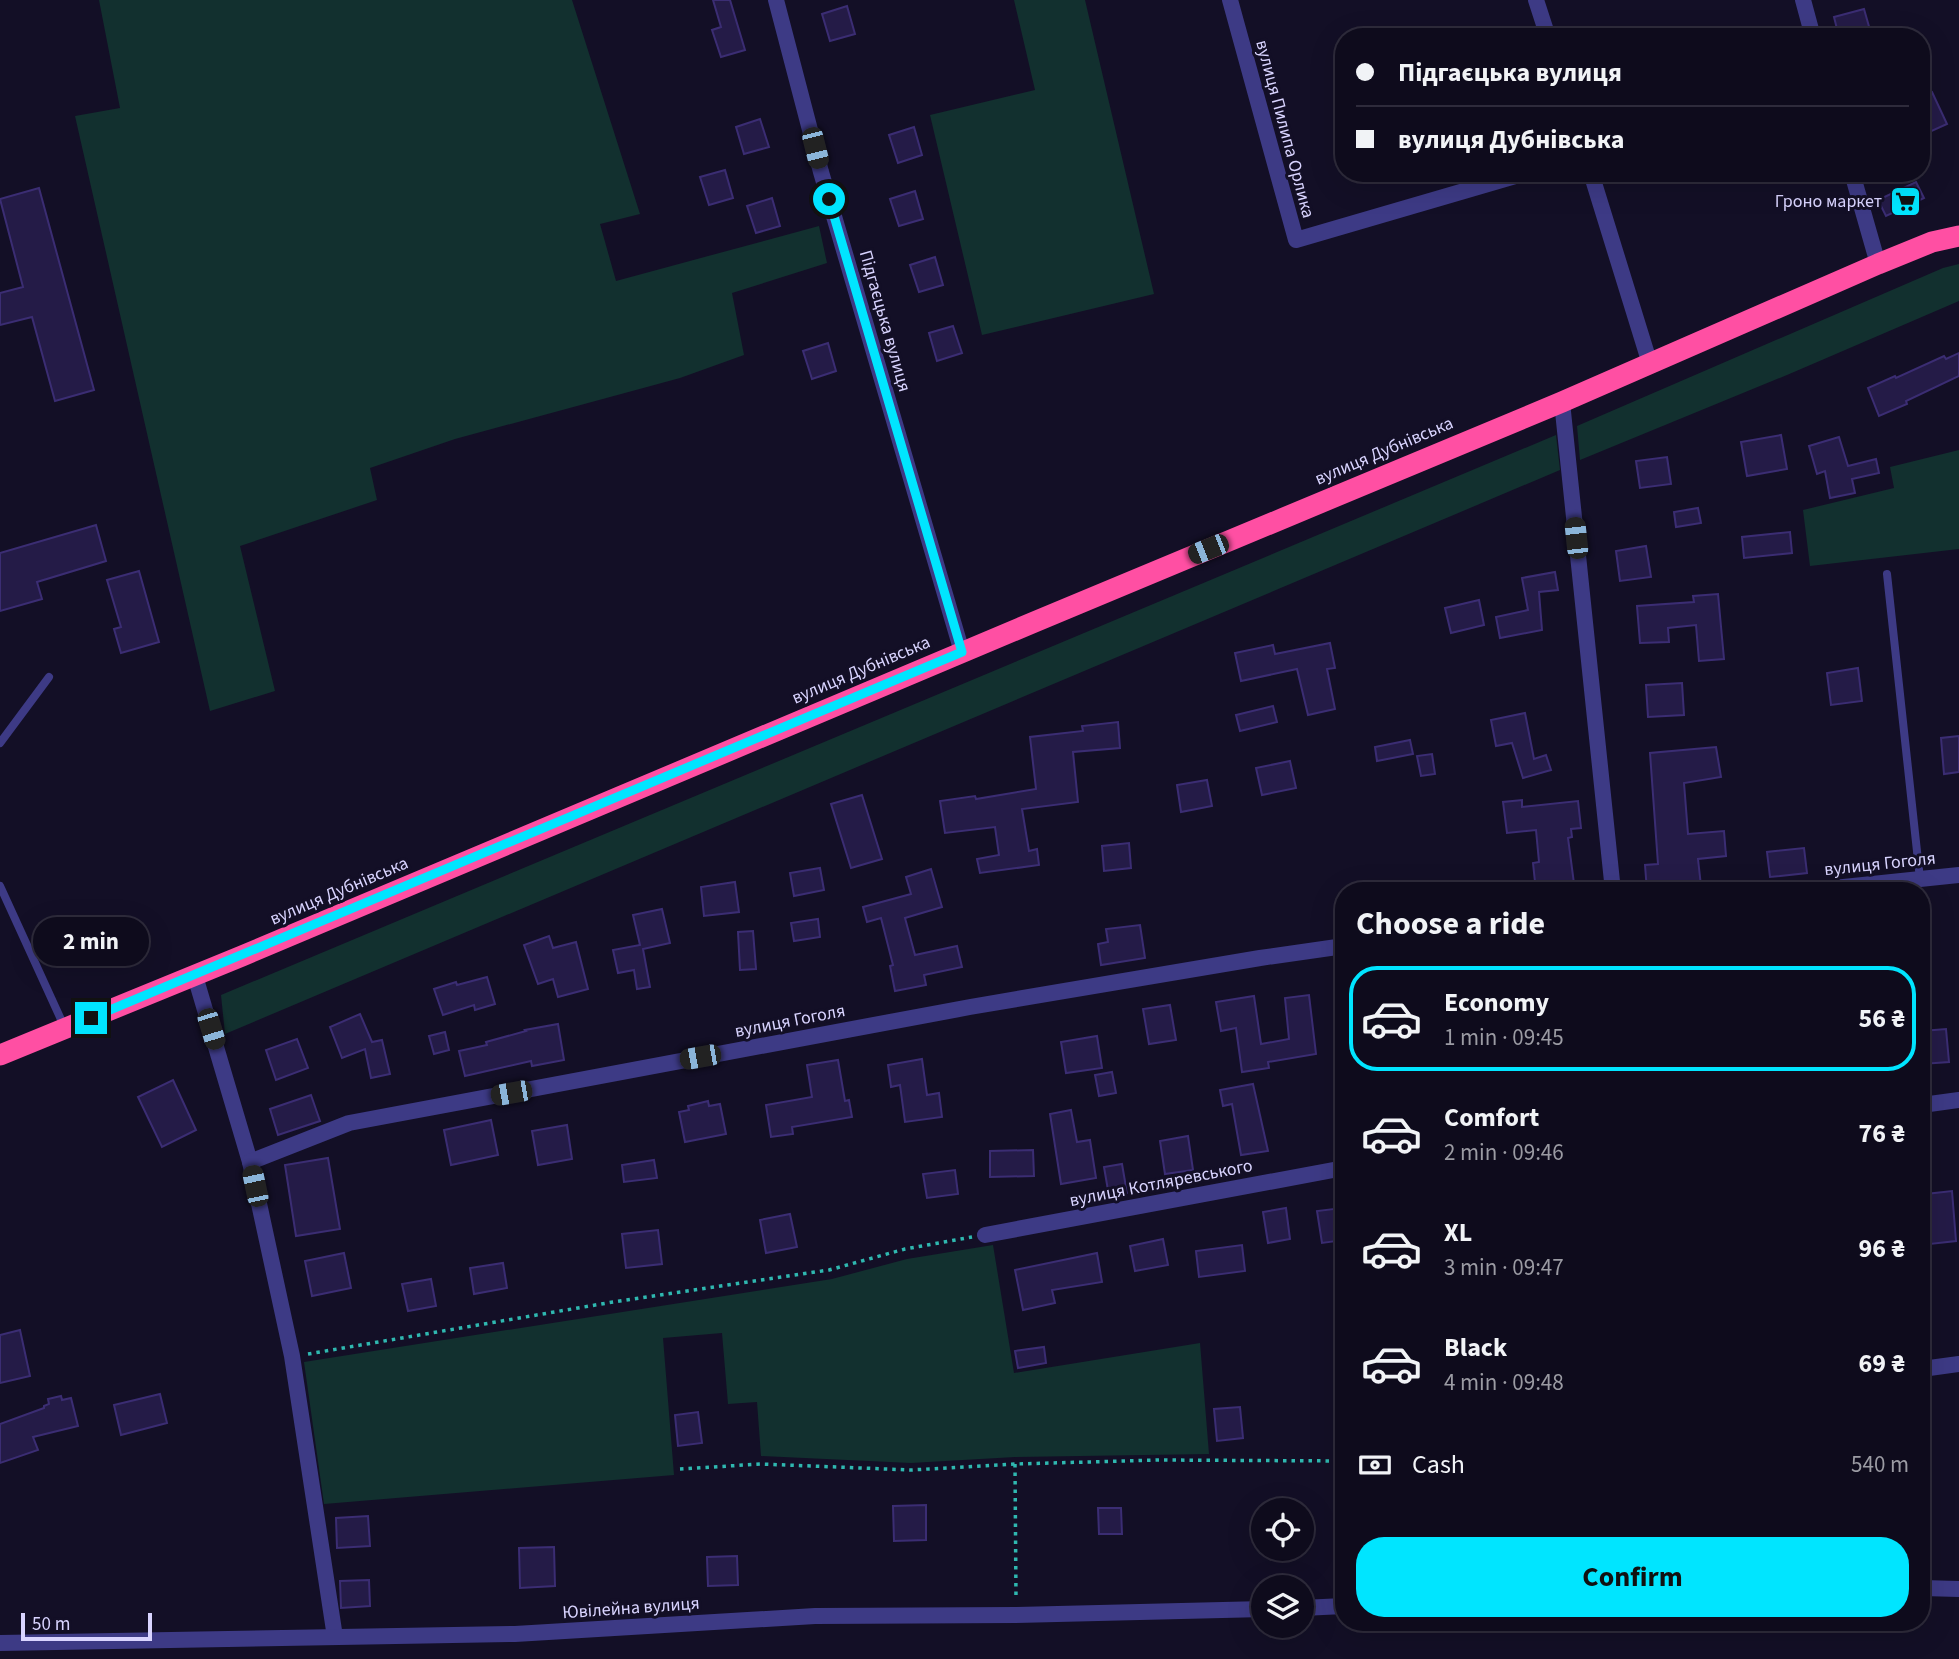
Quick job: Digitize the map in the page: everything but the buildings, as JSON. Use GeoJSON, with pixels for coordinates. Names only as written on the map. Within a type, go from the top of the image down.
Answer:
{"type":"FeatureCollection","features":[{"type":"Feature","properties":{"kind":"highway"},"geometry":{"type":"LineString","coordinates":[[1932,242],[1959,224]]}},
{"type":"Feature","properties":{"kind":"highway"},"geometry":{"type":"LineString","coordinates":[[1932,242],[1959,236]]}},
{"type":"Feature","properties":{"kind":"highway","name":"вулиця Дубнівська"},"geometry":{"type":"LineString","coordinates":[[0,1055],[195,976],[1562,402],[1932,242]]}},
{"type":"Feature","properties":{"kind":"street","name":"Підгаєцька вулиця"},"geometry":{"type":"LineString","coordinates":[[776,0],[821,172],[962,652]]}},
{"type":"Feature","properties":{"kind":"street","name":"вулиця Пилипа Орлика"},"geometry":{"type":"LineString","coordinates":[[1230,0],[1296,240],[1495,182]]}},
{"type":"Feature","properties":{"kind":"street"},"geometry":{"type":"LineString","coordinates":[[1536,0],[1545,28]]}},
{"type":"Feature","properties":{"kind":"street"},"geometry":{"type":"LineString","coordinates":[[1802,0],[1810,28]]}},
{"type":"Feature","properties":{"kind":"street"},"geometry":{"type":"LineString","coordinates":[[1594,182],[1650,364]]}},
{"type":"Feature","properties":{"kind":"street"},"geometry":{"type":"LineString","coordinates":[[1855,182],[1878,264]]}},
{"type":"Feature","properties":{"kind":"street"},"geometry":{"type":"LineString","coordinates":[[1562,402],[1612,882]]}},
{"type":"Feature","properties":{"kind":"street","name":"вулиця Гоголя"},"geometry":{"type":"LineString","coordinates":[[1891,882],[1959,876]]}},
{"type":"Feature","properties":{"kind":"street","name":"вулиця Гоголя"},"geometry":{"type":"LineString","coordinates":[[250,1162],[349,1123],[970,1007],[1335,947]]}},
{"type":"Feature","properties":{"kind":"street"},"geometry":{"type":"LineString","coordinates":[[195,976],[250,1162],[292,1356],[335,1637]]}},
{"type":"Feature","properties":{"kind":"street"},"geometry":{"type":"LineString","coordinates":[[1930,1104],[1959,1100]]}},
{"type":"Feature","properties":{"kind":"street","name":"вулиця Котляревського"},"geometry":{"type":"LineString","coordinates":[[985,1235],[1335,1170]]}},
{"type":"Feature","properties":{"kind":"street"},"geometry":{"type":"LineString","coordinates":[[1930,1368],[1959,1364]]}},
{"type":"Feature","properties":{"kind":"street"},"geometry":{"type":"LineString","coordinates":[[1930,1588],[1959,1589]]}},
{"type":"Feature","properties":{"kind":"street"},"geometry":{"type":"LineString","coordinates":[[1314,1607],[1335,1606]]}},
{"type":"Feature","properties":{"kind":"street","name":"Ювілейна вулиця"},"geometry":{"type":"LineString","coordinates":[[0,1643],[515,1634],[815,1616],[1251,1609]]}},
{"type":"Feature","properties":{"kind":"lane"},"geometry":{"type":"LineString","coordinates":[[1887,574],[1920,879]]}},
{"type":"Feature","properties":{"kind":"lane"},"geometry":{"type":"LineString","coordinates":[[0,743],[50,677]]}},
{"type":"Feature","properties":{"kind":"lane"},"geometry":{"type":"LineString","coordinates":[[0,887],[65,1029]]}},
{"type":"Feature","properties":{"kind":"path"},"geometry":{"type":"LineString","coordinates":[[292,1356],[613,1302],[829,1270],[905,1249],[985,1235]]}},
{"type":"Feature","properties":{"kind":"path"},"geometry":{"type":"LineString","coordinates":[[680,1469],[761,1464],[911,1470],[1160,1460],[1335,1461]]}},
{"type":"Feature","properties":{"kind":"path"},"geometry":{"type":"LineString","coordinates":[[1015,1464],[1016,1615]]}},
{"type":"Feature","properties":{"kind":"green space"},"geometry":{"type":"Polygon","coordinates":[[[99,0],[572,0],[640,214],[600,224],[616,281],[819,226],[827,263],[732,293],[744,355],[680,378],[455,439],[370,468],[377,500],[240,546],[275,691],[210,711],[75,116],[120,108],[99,0]]]}},
{"type":"Feature","properties":{"kind":"green space"},"geometry":{"type":"Polygon","coordinates":[[[1014,0],[1085,0],[1154,294],[982,335],[930,115],[1035,90],[1014,0]]]}},
{"type":"Feature","properties":{"kind":"green space"},"geometry":{"type":"Polygon","coordinates":[[[1959,264],[1959,301],[1580,460],[1577,426],[1943,268],[1959,264]]]}},
{"type":"Feature","properties":{"kind":"green space"},"geometry":{"type":"Polygon","coordinates":[[[1556,435],[1560,470],[225,1034],[221,995],[1556,435]]]}},
{"type":"Feature","properties":{"kind":"green space"},"geometry":{"type":"Polygon","coordinates":[[[1959,450],[1959,549],[1810,566],[1803,510],[1894,488],[1890,467],[1959,450]]]}},
{"type":"Feature","properties":{"kind":"green space"},"geometry":{"type":"Polygon","coordinates":[[[993,1245],[1014,1373],[1200,1343],[1209,1454],[1015,1457],[911,1463],[761,1456],[757,1402],[728,1404],[722,1333],[663,1338],[674,1475],[324,1504],[304,1362],[832,1279],[907,1259],[993,1245]]]}},
{"type":"Feature","properties":{"kind":"place","name":"Гроно маркет"},"geometry":{"type":"Point","coordinates":[1905,201]}},
{"type":"Feature","properties":{"kind":"route"},"geometry":{"type":"LineString","coordinates":[[91,1018],[962,652],[829,199]]}}]}
